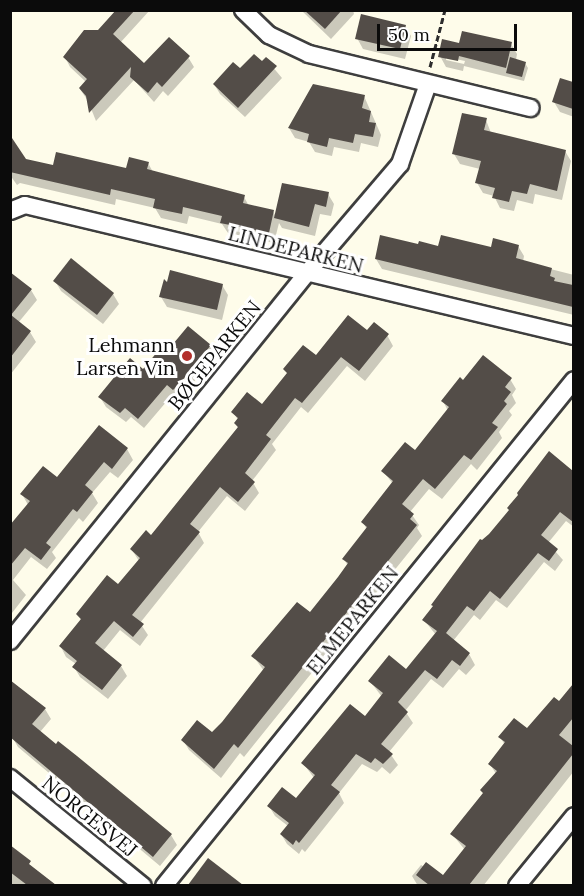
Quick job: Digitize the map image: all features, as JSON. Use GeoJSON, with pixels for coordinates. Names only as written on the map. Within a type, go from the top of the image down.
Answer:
{"type":"FeatureCollection","features":[{"type":"Feature","properties":{"kind":"street"},"geometry":{"type":"LineString","coordinates":[[243,10],[269,34],[309,54],[531,108]]}},
{"type":"Feature","properties":{"kind":"street","name":"BØGEPARKEN"},"geometry":{"type":"LineString","coordinates":[[10,641],[307,273],[400,164],[428,84]]}},
{"type":"Feature","properties":{"kind":"street","name":"LINDEPARKEN"},"geometry":{"type":"LineString","coordinates":[[10,211],[25,205],[573,336]]}},
{"type":"Feature","properties":{"kind":"street","name":"ELMEPARKEN"},"geometry":{"type":"LineString","coordinates":[[164,885],[573,380]]}},
{"type":"Feature","properties":{"kind":"street","name":"NORGESVEJ"},"geometry":{"type":"LineString","coordinates":[[10,778],[143,885]]}},
{"type":"Feature","properties":{"kind":"street"},"geometry":{"type":"LineString","coordinates":[[539,885],[521,880],[573,816]]}},
{"type":"Feature","properties":{"kind":"path"},"geometry":{"type":"LineString","coordinates":[[428,84],[445,10]]}},
{"type":"Feature","properties":{"kind":"building"},"geometry":{"type":"Polygon","coordinates":[[[116,10],[135,10],[113,34],[144,63],[169,37],[190,56],[162,87],[157,82],[148,93],[130,77],[131,67],[89,113],[86,96],[79,88],[87,79],[63,57],[84,30],[98,30],[116,10]]]}},
{"type":"Feature","properties":{"kind":"building"},"geometry":{"type":"Polygon","coordinates":[[[304,10],[342,10],[325,29],[304,10]]]}},
{"type":"Feature","properties":{"kind":"building"},"geometry":{"type":"Polygon","coordinates":[[[361,14],[406,25],[400,49],[355,39],[361,14]]]}},
{"type":"Feature","properties":{"kind":"building"},"geometry":{"type":"Polygon","coordinates":[[[462,31],[512,42],[506,68],[459,56],[458,61],[438,57],[442,39],[459,43],[462,31]]]}},
{"type":"Feature","properties":{"kind":"building"},"geometry":{"type":"Polygon","coordinates":[[[254,54],[262,61],[266,57],[277,66],[238,108],[213,84],[233,62],[240,68],[254,54]]]}},
{"type":"Feature","properties":{"kind":"building"},"geometry":{"type":"Polygon","coordinates":[[[510,57],[526,62],[522,77],[506,73],[510,57]]]}},
{"type":"Feature","properties":{"kind":"building"},"geometry":{"type":"Polygon","coordinates":[[[560,78],[573,82],[573,109],[552,102],[560,78]]]}},
{"type":"Feature","properties":{"kind":"building"},"geometry":{"type":"Polygon","coordinates":[[[313,84],[365,95],[362,108],[371,111],[369,122],[376,123],[373,137],[355,134],[353,143],[329,138],[327,147],[307,142],[309,134],[288,128],[313,84]]]}},
{"type":"Feature","properties":{"kind":"building"},"geometry":{"type":"Polygon","coordinates":[[[462,113],[487,118],[484,130],[566,150],[557,191],[530,184],[527,194],[512,191],[509,202],[492,198],[495,188],[475,183],[481,161],[452,154],[462,113]]]}},
{"type":"Feature","properties":{"kind":"building"},"geometry":{"type":"Polygon","coordinates":[[[10,135],[26,159],[53,165],[56,152],[126,168],[129,157],[149,162],[147,169],[245,195],[243,203],[274,210],[269,233],[220,223],[222,216],[183,207],[182,214],[153,208],[155,199],[111,189],[110,195],[10,172],[10,135]]]}},
{"type":"Feature","properties":{"kind":"building"},"geometry":{"type":"Polygon","coordinates":[[[282,183],[329,192],[326,207],[315,204],[309,227],[274,218],[282,183]]]}},
{"type":"Feature","properties":{"kind":"building"},"geometry":{"type":"Polygon","coordinates":[[[380,235],[438,246],[441,235],[491,247],[493,238],[519,245],[516,258],[552,268],[550,276],[555,278],[554,281],[573,285],[573,307],[375,259],[380,235]]]}},
{"type":"Feature","properties":{"kind":"building"},"geometry":{"type":"Polygon","coordinates":[[[71,258],[114,293],[97,315],[53,281],[71,258]]]}},
{"type":"Feature","properties":{"kind":"building"},"geometry":{"type":"Polygon","coordinates":[[[170,270],[223,284],[217,310],[159,297],[164,279],[167,282],[170,270]]]}},
{"type":"Feature","properties":{"kind":"building"},"geometry":{"type":"Polygon","coordinates":[[[10,272],[32,289],[11,315],[31,331],[10,358],[10,272]]]}},
{"type":"Feature","properties":{"kind":"building"},"geometry":{"type":"Polygon","coordinates":[[[348,315],[367,330],[374,322],[389,334],[359,371],[341,357],[302,403],[295,398],[266,435],[271,439],[245,473],[255,482],[238,502],[220,487],[190,524],[200,532],[132,615],[144,624],[133,637],[114,621],[95,643],[122,665],[102,690],[72,667],[77,661],[59,646],[81,619],[76,614],[107,575],[118,584],[140,558],[130,549],[146,530],[151,535],[238,427],[234,423],[238,418],[231,412],[247,392],[262,404],[287,373],[283,369],[303,345],[316,355],[348,315]]]}},
{"type":"Feature","properties":{"kind":"building"},"geometry":{"type":"Polygon","coordinates":[[[188,326],[211,345],[181,382],[173,390],[167,385],[138,419],[125,408],[120,413],[98,397],[130,358],[143,369],[163,345],[168,350],[188,326]]]}},
{"type":"Feature","properties":{"kind":"building"},"geometry":{"type":"Polygon","coordinates":[[[483,355],[512,378],[505,387],[511,392],[504,401],[507,404],[492,423],[498,427],[471,460],[464,455],[435,489],[423,479],[402,504],[414,514],[410,519],[417,525],[238,748],[234,744],[214,769],[181,740],[197,720],[212,732],[222,722],[265,667],[251,656],[297,602],[310,612],[338,577],[348,563],[342,559],[367,527],[361,522],[393,481],[381,471],[405,442],[415,450],[449,407],[441,401],[460,377],[463,380],[483,355]]]}},
{"type":"Feature","properties":{"kind":"building"},"geometry":{"type":"Polygon","coordinates":[[[99,425],[128,448],[112,469],[104,462],[85,485],[93,492],[77,512],[73,509],[46,543],[51,547],[41,560],[25,548],[10,566],[10,525],[30,501],[20,494],[43,466],[57,477],[99,425]]]}},
{"type":"Feature","properties":{"kind":"building"},"geometry":{"type":"Polygon","coordinates":[[[549,451],[573,471],[573,522],[560,512],[541,535],[558,549],[549,561],[538,553],[500,599],[490,591],[474,611],[467,606],[446,633],[470,653],[460,666],[452,660],[437,679],[425,670],[398,702],[408,712],[381,744],[393,754],[383,764],[375,758],[371,763],[356,754],[331,785],[340,792],[299,843],[296,840],[293,845],[280,834],[289,823],[267,806],[282,787],[296,798],[315,775],[301,763],[350,704],[365,716],[383,693],[368,681],[389,655],[406,669],[437,631],[422,620],[433,606],[431,605],[480,539],[482,540],[489,534],[509,510],[507,508],[518,495],[517,493],[549,451]]]}},
{"type":"Feature","properties":{"kind":"building"},"geometry":{"type":"Polygon","coordinates":[[[10,680],[46,708],[32,724],[56,744],[58,741],[172,834],[153,857],[10,737],[10,680]]]}},
{"type":"Feature","properties":{"kind":"building"},"geometry":{"type":"Polygon","coordinates":[[[573,684],[573,718],[559,735],[573,746],[573,754],[469,885],[429,885],[416,875],[426,862],[443,875],[466,846],[450,834],[483,793],[480,790],[497,771],[488,764],[505,742],[498,737],[514,718],[527,728],[554,697],[559,701],[573,684]]]}},
{"type":"Feature","properties":{"kind":"building"},"geometry":{"type":"Polygon","coordinates":[[[10,845],[31,861],[29,864],[56,885],[27,885],[10,872],[10,845]]]}},
{"type":"Feature","properties":{"kind":"building"},"geometry":{"type":"Polygon","coordinates":[[[208,858],[243,885],[188,885],[208,858]]]}},
{"type":"Feature","properties":{"kind":"place","name":"Lehmann Larsen Vin"},"geometry":{"type":"Point","coordinates":[187,356]}}]}
